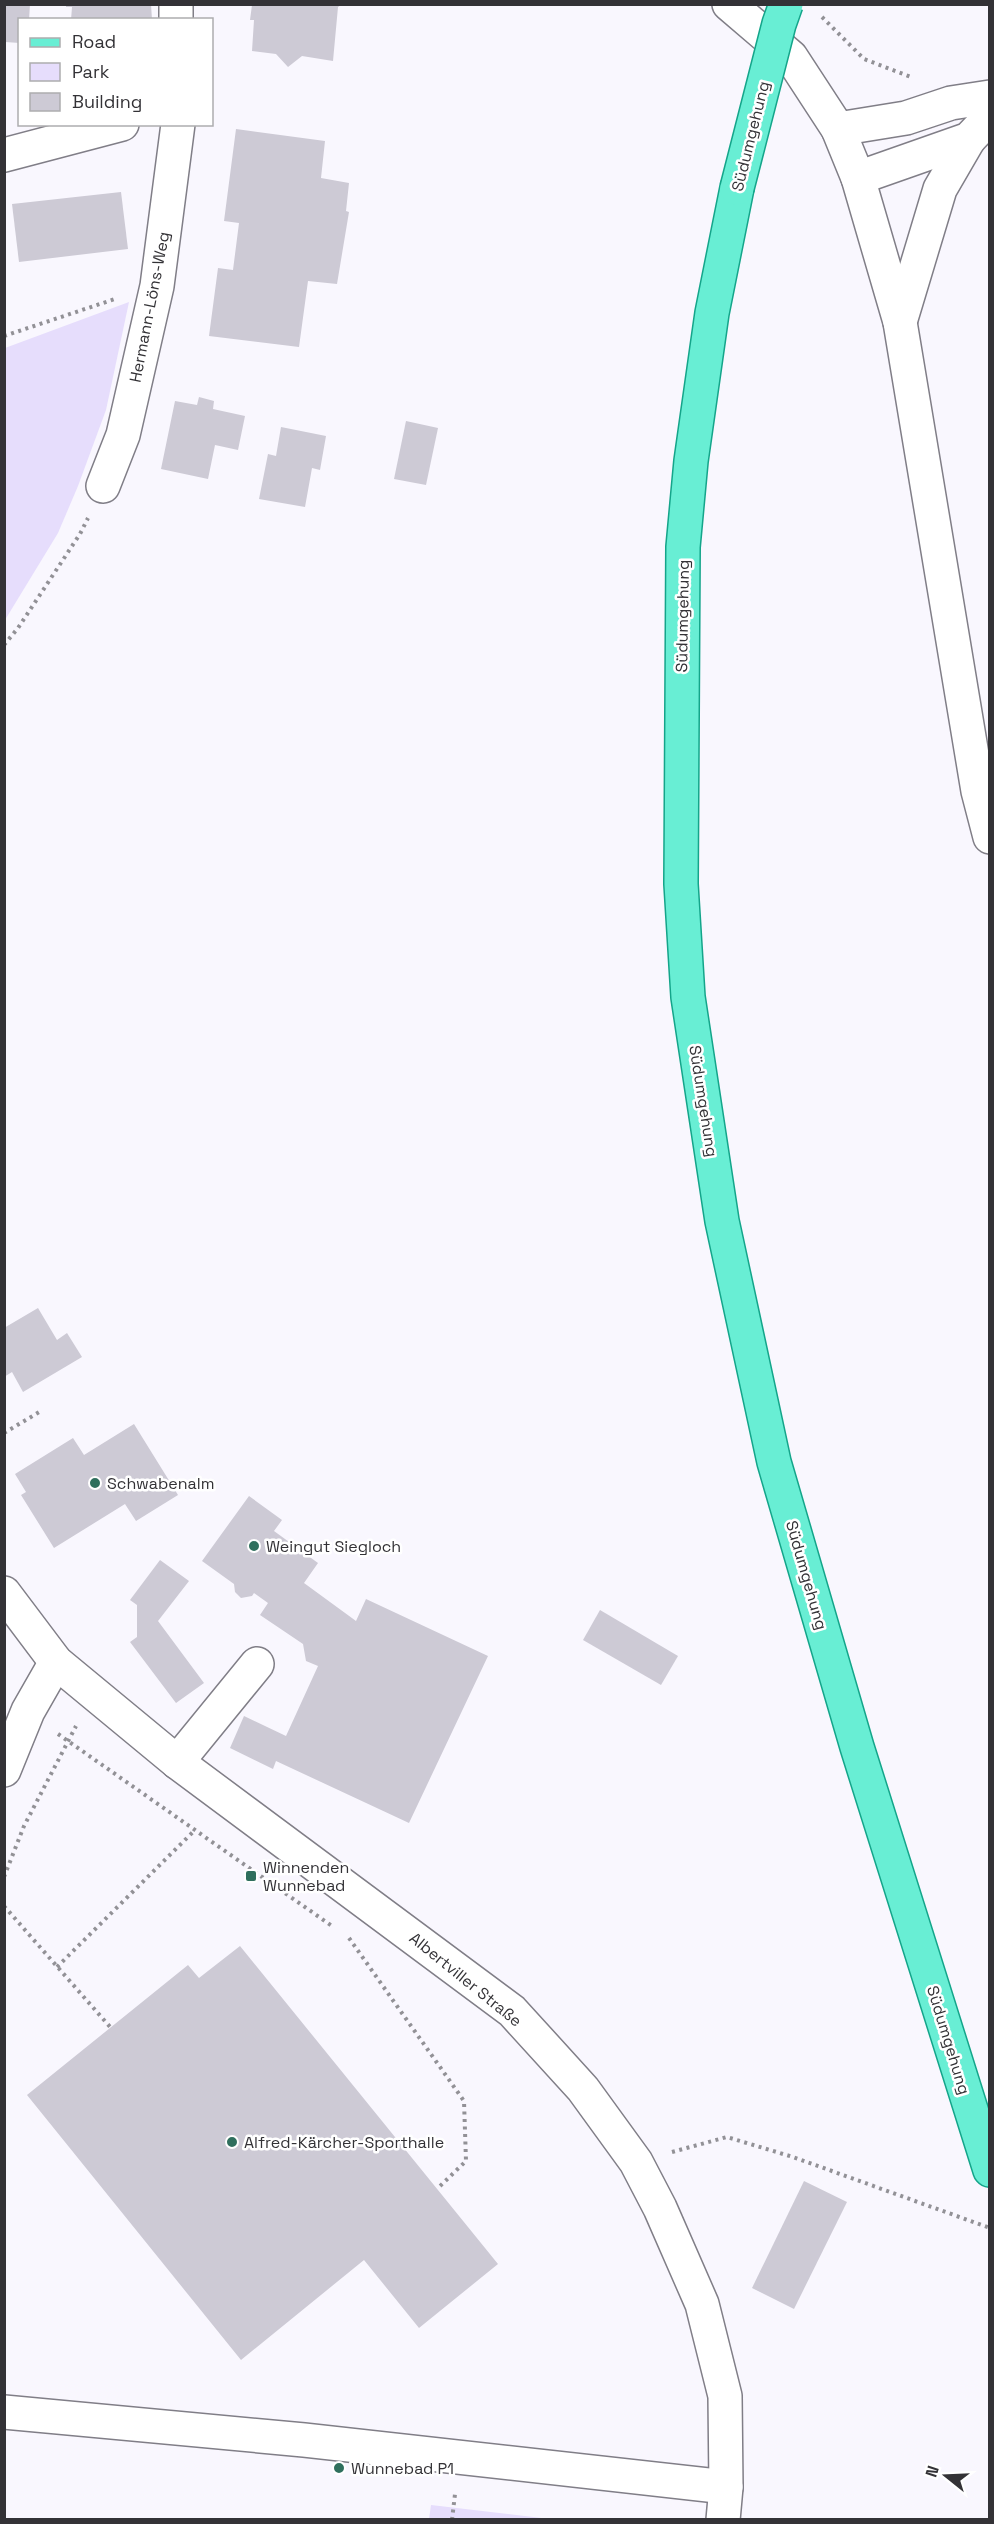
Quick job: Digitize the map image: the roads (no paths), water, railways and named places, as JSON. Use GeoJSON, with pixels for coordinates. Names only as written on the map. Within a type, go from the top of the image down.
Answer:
{"type":"FeatureCollection","features":[{"type":"Feature","properties":{"kind":"main road","name":"Südumgehung"},"geometry":{"type":"LineString","coordinates":[[786,4],[736,188],[712,313],[691,461],[683,547],[681,872],[688,998],[722,1221],[774,1462],[857,1747],[985,2156]]}},
{"type":"Feature","properties":{"kind":"street"},"geometry":{"type":"LineString","coordinates":[[729,4],[791,57],[838,129],[858,178],[900,322],[978,790],[990,837]]}},
{"type":"Feature","properties":{"kind":"street"},"geometry":{"type":"LineString","coordinates":[[838,129],[906,118],[951,103],[990,97]]}},
{"type":"Feature","properties":{"kind":"street"},"geometry":{"type":"LineString","coordinates":[[4,155],[114,126]]}},
{"type":"Feature","properties":{"kind":"street","name":"Hermann-Löns-Weg"},"geometry":{"type":"LineString","coordinates":[[103,486],[123,435],[157,286],[178,126]]}},
{"type":"Feature","properties":{"kind":"street"},"geometry":{"type":"LineString","coordinates":[[858,178],[979,128]]}},
{"type":"Feature","properties":{"kind":"street"},"geometry":{"type":"LineString","coordinates":[[900,322],[939,189],[979,128]]}},
{"type":"Feature","properties":{"kind":"street","name":"Albertviller Straße"},"geometry":{"type":"LineString","coordinates":[[4,1593],[56,1662],[177,1762],[512,2011],[583,2089],[636,2162],[660,2208],[702,2304],[725,2396],[726,2487],[723,2520]]}},
{"type":"Feature","properties":{"kind":"street"},"geometry":{"type":"LineString","coordinates":[[4,1770],[28,1711],[56,1662]]}},
{"type":"Feature","properties":{"kind":"street"},"geometry":{"type":"LineString","coordinates":[[177,1762],[257,1664]]}},
{"type":"Feature","properties":{"kind":"street"},"geometry":{"type":"LineString","coordinates":[[4,2412],[304,2440],[726,2487]]}},
{"type":"Feature","properties":{"kind":"place","name":"Schwabenalm"},"geometry":{"type":"Point","coordinates":[95,1483]}},
{"type":"Feature","properties":{"kind":"place","name":"Weingut Siegloch"},"geometry":{"type":"Point","coordinates":[254,1546]}},
{"type":"Feature","properties":{"kind":"place","name":"Winnenden Wunnebad"},"geometry":{"type":"Point","coordinates":[251,1876]}},
{"type":"Feature","properties":{"kind":"place","name":"Alfred-Kärcher-Sporthalle"},"geometry":{"type":"Point","coordinates":[232,2142]}},
{"type":"Feature","properties":{"kind":"place","name":"Wunnebad P1"},"geometry":{"type":"Point","coordinates":[339,2468]}}]}
